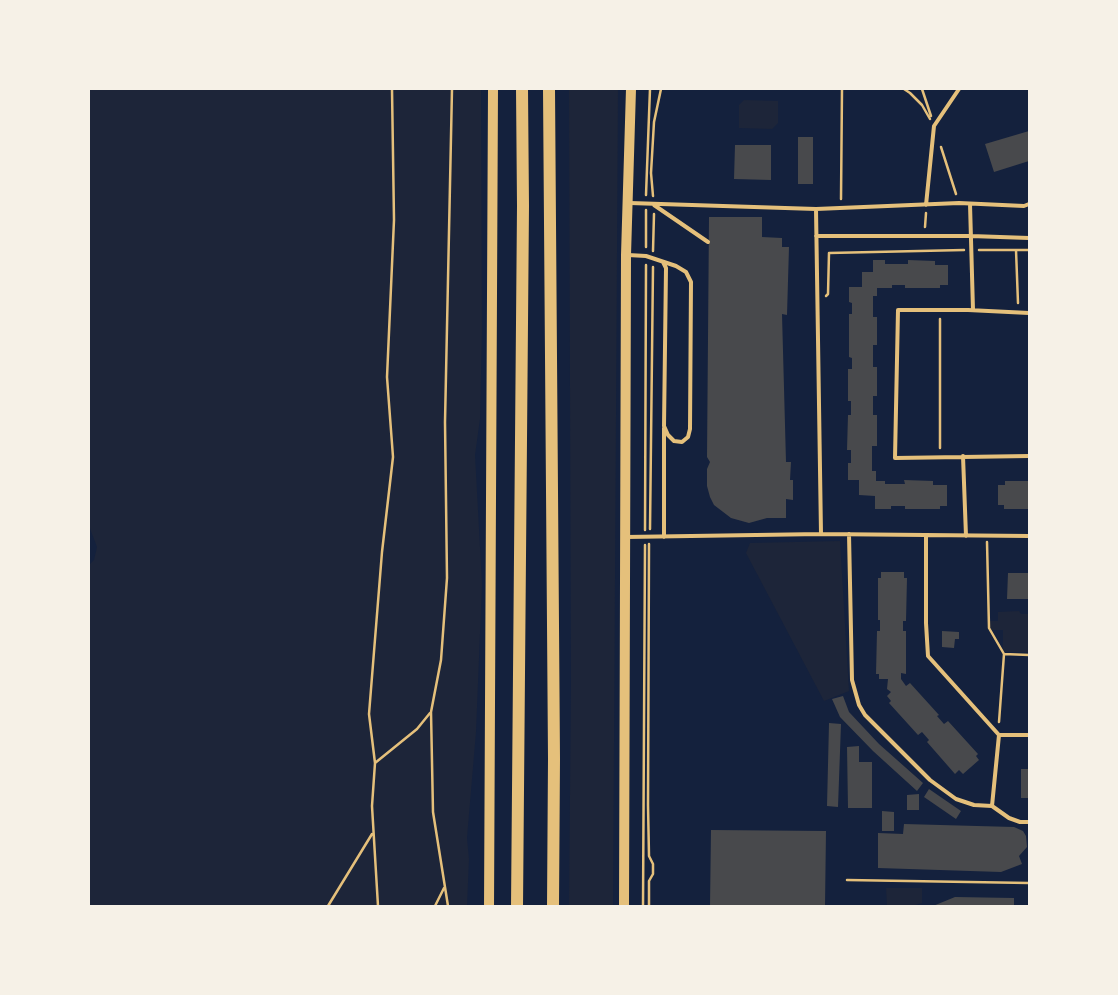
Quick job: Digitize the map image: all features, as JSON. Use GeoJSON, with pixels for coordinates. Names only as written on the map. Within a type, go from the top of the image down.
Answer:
{"type":"FeatureCollection","features":[{"type":"Feature","properties":{"kind":"main road"},"geometry":{"type":"LineString","coordinates":[[489,906],[493,89]]}},
{"type":"Feature","properties":{"kind":"main road"},"geometry":{"type":"LineString","coordinates":[[517,906],[523,206],[522,89]]}},
{"type":"Feature","properties":{"kind":"main road"},"geometry":{"type":"LineString","coordinates":[[549,89],[554,759],[553,906]]}},
{"type":"Feature","properties":{"kind":"main road"},"geometry":{"type":"LineString","coordinates":[[624,906],[626,255],[631,89]]}},
{"type":"Feature","properties":{"kind":"lane"},"geometry":{"type":"LineString","coordinates":[[926,205],[934,126],[958,89]]}},
{"type":"Feature","properties":{"kind":"lane"},"geometry":{"type":"LineString","coordinates":[[627,203],[816,209],[970,204],[1024,206],[1029,204]]}},
{"type":"Feature","properties":{"kind":"lane"},"geometry":{"type":"LineString","coordinates":[[970,204],[973,310]]}},
{"type":"Feature","properties":{"kind":"lane"},"geometry":{"type":"LineString","coordinates":[[654,205],[708,242]]}},
{"type":"Feature","properties":{"kind":"lane"},"geometry":{"type":"LineString","coordinates":[[816,209],[821,534]]}},
{"type":"Feature","properties":{"kind":"lane"},"geometry":{"type":"LineString","coordinates":[[816,236],[1029,238]]}},
{"type":"Feature","properties":{"kind":"lane"},"geometry":{"type":"LineString","coordinates":[[626,255],[646,256],[676,266],[686,272],[691,282],[690,429],[688,437],[682,442],[674,442],[664,426]]}},
{"type":"Feature","properties":{"kind":"lane"},"geometry":{"type":"LineString","coordinates":[[663,262],[666,268],[664,537]]}},
{"type":"Feature","properties":{"kind":"lane"},"geometry":{"type":"LineString","coordinates":[[1029,312],[898,310],[895,458],[1029,456]]}},
{"type":"Feature","properties":{"kind":"lane"},"geometry":{"type":"LineString","coordinates":[[962,456],[966,536]]}},
{"type":"Feature","properties":{"kind":"lane"},"geometry":{"type":"LineString","coordinates":[[626,537],[821,534],[1029,536]]}},
{"type":"Feature","properties":{"kind":"lane"},"geometry":{"type":"LineString","coordinates":[[848,534],[852,680],[859,705],[865,715],[930,780],[956,799],[974,805],[992,806],[1009,818],[1020,822],[1029,822]]}},
{"type":"Feature","properties":{"kind":"lane"},"geometry":{"type":"LineString","coordinates":[[926,535],[928,656],[999,732],[1029,735]]}},
{"type":"Feature","properties":{"kind":"lane"},"geometry":{"type":"LineString","coordinates":[[992,806],[999,732]]}},
{"type":"Feature","properties":{"kind":"path"},"geometry":{"type":"LineString","coordinates":[[378,906],[372,806],[375,763],[369,714],[382,552],[393,456],[387,377],[394,220],[392,89]]}},
{"type":"Feature","properties":{"kind":"path"},"geometry":{"type":"LineString","coordinates":[[448,906],[433,812],[431,712],[441,660],[448,578],[445,422],[452,89]]}},
{"type":"Feature","properties":{"kind":"path"},"geometry":{"type":"LineString","coordinates":[[649,906],[649,881],[653,874],[653,864],[649,856],[648,805],[646,204],[650,89]]}},
{"type":"Feature","properties":{"kind":"path"},"geometry":{"type":"LineString","coordinates":[[643,906],[647,537],[654,205],[651,173],[655,114],[660,89]]}},
{"type":"Feature","properties":{"kind":"path"},"geometry":{"type":"LineString","coordinates":[[840,208],[842,89]]}},
{"type":"Feature","properties":{"kind":"path"},"geometry":{"type":"LineString","coordinates":[[904,89],[922,105],[934,126]]}},
{"type":"Feature","properties":{"kind":"path"},"geometry":{"type":"LineString","coordinates":[[924,236],[926,205]]}},
{"type":"Feature","properties":{"kind":"path"},"geometry":{"type":"LineString","coordinates":[[817,304],[828,294],[829,253],[966,250]]}},
{"type":"Feature","properties":{"kind":"path"},"geometry":{"type":"LineString","coordinates":[[974,250],[1029,250]]}},
{"type":"Feature","properties":{"kind":"path"},"geometry":{"type":"LineString","coordinates":[[1016,250],[1019,312]]}},
{"type":"Feature","properties":{"kind":"path"},"geometry":{"type":"LineString","coordinates":[[940,310],[940,457]]}},
{"type":"Feature","properties":{"kind":"path"},"geometry":{"type":"LineString","coordinates":[[987,536],[988,628],[1004,654],[999,732]]}},
{"type":"Feature","properties":{"kind":"path"},"geometry":{"type":"LineString","coordinates":[[1004,654],[1029,655]]}},
{"type":"Feature","properties":{"kind":"path"},"geometry":{"type":"LineString","coordinates":[[375,763],[417,729],[431,712]]}},
{"type":"Feature","properties":{"kind":"path"},"geometry":{"type":"LineString","coordinates":[[328,906],[373,833]]}},
{"type":"Feature","properties":{"kind":"path"},"geometry":{"type":"LineString","coordinates":[[847,880],[1029,883]]}},
{"type":"Feature","properties":{"kind":"path"},"geometry":{"type":"LineString","coordinates":[[435,906],[444,888]]}},
{"type":"Feature","properties":{"kind":"shaded area"},"geometry":{"type":"Polygon","coordinates":[[[89,89],[481,89],[482,330],[480,419],[475,455],[482,584],[476,732],[467,838],[469,859],[467,906],[89,906],[89,565],[94,560],[97,547],[89,526],[89,89]]]}},
{"type":"Feature","properties":{"kind":"shaded area"},"geometry":{"type":"Polygon","coordinates":[[[569,89],[618,89],[613,906],[569,906],[571,684],[569,89]]]}},
{"type":"Feature","properties":{"kind":"shaded area"},"geometry":{"type":"Polygon","coordinates":[[[744,100],[778,101],[778,123],[772,129],[739,128],[739,105],[744,100]]]}},
{"type":"Feature","properties":{"kind":"shaded area"},"geometry":{"type":"Polygon","coordinates":[[[840,541],[849,691],[824,701],[746,553],[750,543],[840,541]]]}},
{"type":"Feature","properties":{"kind":"shaded area"},"geometry":{"type":"Polygon","coordinates":[[[1019,611],[1021,614],[1029,614],[1029,652],[1003,652],[1003,630],[990,630],[990,621],[998,621],[998,612],[1019,611]]]}},
{"type":"Feature","properties":{"kind":"shaded area"},"geometry":{"type":"Polygon","coordinates":[[[886,888],[922,888],[922,903],[912,906],[887,906],[886,888]]]}},
{"type":"Feature","properties":{"kind":"building"},"geometry":{"type":"Polygon","coordinates":[[[1029,131],[1029,161],[994,172],[985,144],[1029,131]]]}},
{"type":"Feature","properties":{"kind":"building"},"geometry":{"type":"Polygon","coordinates":[[[798,137],[813,137],[813,184],[798,184],[798,137]]]}},
{"type":"Feature","properties":{"kind":"building"},"geometry":{"type":"Polygon","coordinates":[[[735,145],[771,145],[771,180],[734,179],[735,145]]]}},
{"type":"Feature","properties":{"kind":"building"},"geometry":{"type":"Polygon","coordinates":[[[709,217],[762,217],[762,237],[782,238],[782,247],[789,247],[787,315],[782,314],[786,462],[791,462],[790,480],[793,480],[793,500],[786,499],[786,518],[767,518],[749,523],[731,518],[714,505],[707,486],[707,469],[710,462],[707,457],[709,217]]]}},
{"type":"Feature","properties":{"kind":"building"},"geometry":{"type":"Polygon","coordinates":[[[873,260],[885,260],[885,264],[908,264],[908,260],[935,261],[935,265],[948,265],[948,285],[940,285],[940,288],[905,288],[905,285],[892,285],[892,288],[877,288],[877,296],[873,296],[873,317],[877,317],[877,345],[873,345],[873,367],[877,367],[877,396],[873,396],[873,415],[877,415],[877,446],[872,446],[872,471],[876,471],[876,481],[885,481],[885,484],[905,484],[904,480],[933,481],[933,485],[947,485],[947,506],[940,506],[940,509],[905,509],[905,506],[891,506],[891,509],[875,509],[875,496],[859,495],[859,480],[848,480],[848,463],[851,463],[851,450],[847,450],[848,415],[851,415],[851,401],[848,401],[848,369],[852,369],[852,358],[849,357],[849,314],[852,314],[852,303],[849,302],[849,287],[862,287],[862,272],[873,272],[873,260]]]}},
{"type":"Feature","properties":{"kind":"building"},"geometry":{"type":"Polygon","coordinates":[[[1005,481],[1029,481],[1029,509],[1004,509],[1004,505],[998,505],[998,485],[1005,485],[1005,481]]]}},
{"type":"Feature","properties":{"kind":"building"},"geometry":{"type":"Polygon","coordinates":[[[881,572],[904,572],[904,578],[907,578],[906,621],[903,621],[903,631],[906,631],[906,674],[901,673],[901,679],[906,686],[910,683],[939,715],[937,716],[944,724],[948,721],[978,754],[976,756],[979,760],[963,774],[959,770],[955,774],[927,742],[929,740],[922,732],[918,735],[889,703],[891,701],[887,696],[891,692],[887,689],[888,679],[879,679],[879,674],[876,674],[877,631],[880,631],[880,620],[878,620],[878,578],[881,578],[881,572]]]}},
{"type":"Feature","properties":{"kind":"building"},"geometry":{"type":"Polygon","coordinates":[[[1008,573],[1029,573],[1029,599],[1007,599],[1008,573]]]}},
{"type":"Feature","properties":{"kind":"building"},"geometry":{"type":"Polygon","coordinates":[[[942,631],[959,632],[959,639],[955,639],[954,648],[942,647],[942,631]]]}},
{"type":"Feature","properties":{"kind":"building"},"geometry":{"type":"Polygon","coordinates":[[[843,696],[849,712],[879,744],[923,783],[917,791],[873,751],[840,717],[832,699],[843,696]]]}},
{"type":"Feature","properties":{"kind":"building"},"geometry":{"type":"Polygon","coordinates":[[[829,723],[841,724],[838,807],[827,806],[829,723]]]}},
{"type":"Feature","properties":{"kind":"building"},"geometry":{"type":"Polygon","coordinates":[[[859,746],[859,762],[872,762],[872,808],[848,808],[847,747],[859,746]]]}},
{"type":"Feature","properties":{"kind":"building"},"geometry":{"type":"Polygon","coordinates":[[[1021,769],[1029,769],[1029,798],[1021,798],[1021,769]]]}},
{"type":"Feature","properties":{"kind":"building"},"geometry":{"type":"Polygon","coordinates":[[[929,789],[961,811],[956,819],[924,797],[929,789]]]}},
{"type":"Feature","properties":{"kind":"building"},"geometry":{"type":"Polygon","coordinates":[[[919,794],[919,810],[907,810],[907,795],[919,794]]]}},
{"type":"Feature","properties":{"kind":"building"},"geometry":{"type":"Polygon","coordinates":[[[882,811],[894,812],[894,831],[882,831],[882,811]]]}},
{"type":"Feature","properties":{"kind":"building"},"geometry":{"type":"Polygon","coordinates":[[[904,824],[1014,827],[1023,831],[1026,836],[1027,847],[1019,856],[1022,864],[1001,872],[878,868],[878,833],[903,834],[904,824]]]}},
{"type":"Feature","properties":{"kind":"building"},"geometry":{"type":"Polygon","coordinates":[[[711,830],[826,831],[825,906],[710,906],[711,830]]]}},
{"type":"Feature","properties":{"kind":"building"},"geometry":{"type":"Polygon","coordinates":[[[955,897],[1014,898],[1014,906],[933,906],[955,897]]]}}]}
